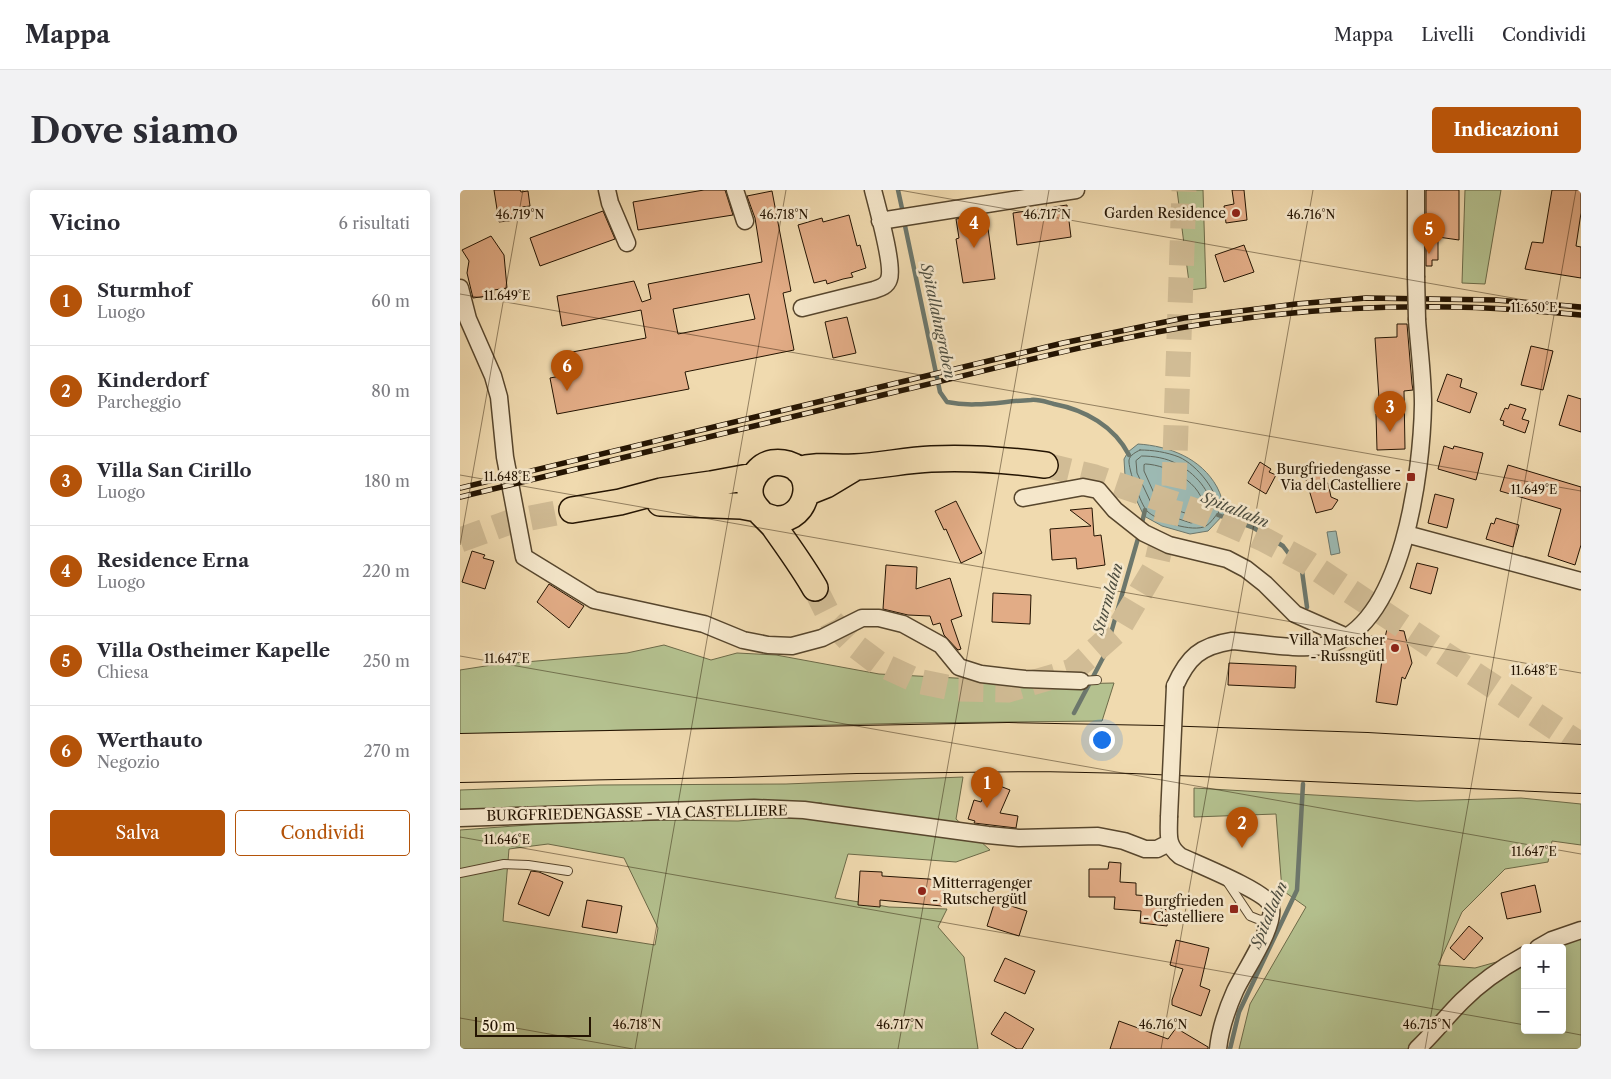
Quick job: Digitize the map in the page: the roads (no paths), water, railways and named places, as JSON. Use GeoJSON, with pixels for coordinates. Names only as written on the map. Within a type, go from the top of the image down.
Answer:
{"type":"FeatureCollection","features":[{"type":"Feature","properties":{"kind":"highway"},"geometry":{"type":"LineString","coordinates":[[460,748],[1008,736],[1357,747],[1581,759]]}},
{"type":"Feature","properties":{"kind":"highway"},"geometry":{"type":"LineString","coordinates":[[460,768],[1040,757],[1134,759],[1581,779]]}},
{"type":"Feature","properties":{"kind":"main road"},"geometry":{"type":"LineString","coordinates":[[620,502],[741,506],[776,519],[788,517],[811,466],[856,467],[929,459],[964,458],[1046,464]]}},
{"type":"Feature","properties":{"kind":"main road"},"geometry":{"type":"LineString","coordinates":[[801,563],[801,491],[790,465],[780,462],[770,463],[761,468],[754,476],[750,487],[751,499],[801,563],[815,588]]}},
{"type":"Feature","properties":{"kind":"main road"},"geometry":{"type":"LineString","coordinates":[[572,510],[620,502],[661,491],[754,476]]}},
{"type":"Feature","properties":{"kind":"street"},"geometry":{"type":"LineString","coordinates":[[607,190],[610,203],[626,243]]}},
{"type":"Feature","properties":{"kind":"street"},"geometry":{"type":"LineString","coordinates":[[735,190],[745,221]]}},
{"type":"Feature","properties":{"kind":"street"},"geometry":{"type":"LineString","coordinates":[[802,308],[874,290],[884,286],[890,278],[889,264],[873,190]]}},
{"type":"Feature","properties":{"kind":"street"},"geometry":{"type":"LineString","coordinates":[[880,221],[1076,190]]}},
{"type":"Feature","properties":{"kind":"street"},"geometry":{"type":"LineString","coordinates":[[1218,1049],[1219,1037],[1235,991],[1265,934],[1271,918],[1270,903],[1259,893],[1180,856],[1172,850],[1169,843],[1175,686],[1185,666],[1198,654],[1220,643],[1232,641],[1304,647],[1327,645],[1347,637],[1367,619],[1387,587],[1406,534],[1421,446],[1423,401],[1417,320],[1416,190]]}},
{"type":"Feature","properties":{"kind":"street"},"geometry":{"type":"LineString","coordinates":[[460,288],[468,319],[493,376],[499,397],[505,457],[524,557],[594,600],[704,624],[743,640],[768,645],[792,646],[822,638],[862,618],[879,618],[903,624],[941,645],[959,666],[981,674],[1025,679],[1083,680]]}},
{"type":"Feature","properties":{"kind":"street"},"geometry":{"type":"LineString","coordinates":[[1023,498],[1083,488],[1098,490],[1115,510],[1140,530],[1169,545],[1227,559],[1246,569],[1265,584],[1295,614],[1347,637]]}},
{"type":"Feature","properties":{"kind":"street"},"geometry":{"type":"LineString","coordinates":[[1406,534],[1581,580]]}},
{"type":"Feature","properties":{"kind":"street","name":"BURGFRIEDENGASSE - VIA CASTELLIERE"},"geometry":{"type":"LineString","coordinates":[[460,818],[754,808],[804,810],[988,836],[1019,838],[1098,836],[1124,840],[1145,849],[1157,849],[1169,843]]}},
{"type":"Feature","properties":{"kind":"street"},"geometry":{"type":"LineString","coordinates":[[1545,944],[1581,930]]}},
{"type":"Feature","properties":{"kind":"street"},"geometry":{"type":"LineString","coordinates":[[1417,1049],[1462,1001],[1483,983],[1521,958]]}},
{"type":"Feature","properties":{"kind":"lane"},"geometry":{"type":"LineString","coordinates":[[1083,680],[1097,680]]}},
{"type":"Feature","properties":{"kind":"lane"},"geometry":{"type":"LineString","coordinates":[[460,873],[504,864],[528,864],[568,871]]}},
{"type":"Feature","properties":{"kind":"water"},"geometry":{"type":"Polygon","coordinates":[[[1138,444],[1161,447],[1183,455],[1202,468],[1210,477],[1218,490],[1226,512],[1208,531],[1190,534],[1162,526],[1144,516],[1125,476],[1124,459],[1128,452],[1138,444]]]}},
{"type":"Feature","properties":{"kind":"water"},"geometry":{"type":"Polygon","coordinates":[[[1336,531],[1340,553],[1331,555],[1327,532],[1336,531]]]}},
{"type":"Feature","properties":{"kind":"waterway","name":"Spitallahngraben"},"geometry":{"type":"LineString","coordinates":[[898,190],[903,213]]}},
{"type":"Feature","properties":{"kind":"waterway","name":"Spitallahngraben"},"geometry":{"type":"LineString","coordinates":[[904,221],[940,392],[947,402],[978,404],[1034,400],[1077,410],[1107,428],[1123,445],[1129,455]]}},
{"type":"Feature","properties":{"kind":"waterway","name":"Sturmlahn"},"geometry":{"type":"LineString","coordinates":[[1141,527],[1145,510]]}},
{"type":"Feature","properties":{"kind":"waterway","name":"Spitallahn"},"geometry":{"type":"LineString","coordinates":[[1218,515],[1254,528],[1283,546],[1302,571],[1307,607]]}},
{"type":"Feature","properties":{"kind":"waterway","name":"Sturmlahn"},"geometry":{"type":"LineString","coordinates":[[1074,713],[1105,654],[1139,535]]}},
{"type":"Feature","properties":{"kind":"waterway","name":"Spitallahn"},"geometry":{"type":"LineString","coordinates":[[1230,1049],[1239,1012],[1297,890],[1303,784]]}},
{"type":"Feature","properties":{"kind":"tunnel"},"geometry":{"type":"LineString","coordinates":[[815,588],[832,622],[853,644],[878,663],[917,681],[956,689],[1008,690],[1072,671],[1118,630],[1156,566],[1174,486],[1184,190]]}},
{"type":"Feature","properties":{"kind":"tunnel"},"geometry":{"type":"LineString","coordinates":[[1045,465],[1095,477],[1208,515],[1263,539],[1308,563],[1581,745]]}},
{"type":"Feature","properties":{"kind":"tunnel"},"geometry":{"type":"LineString","coordinates":[[460,540],[510,522],[572,510]]}},
{"type":"Feature","properties":{"kind":"railway"},"geometry":{"type":"LineString","coordinates":[[460,488],[1063,343],[1184,318],[1296,304],[1366,298],[1496,300],[1581,307]]}},
{"type":"Feature","properties":{"kind":"railway"},"geometry":{"type":"LineString","coordinates":[[460,497],[1063,352],[1189,326],[1276,315],[1363,308],[1494,308],[1581,315]]}},
{"type":"Feature","properties":{"kind":"place","name":"Garden Residence"},"geometry":{"type":"Point","coordinates":[1236,213]}},
{"type":"Feature","properties":{"kind":"place","name":"Residence Erna"},"geometry":{"type":"Point","coordinates":[974,248]}},
{"type":"Feature","properties":{"kind":"place","name":"Villa Ostheimer Kapelle"},"geometry":{"type":"Point","coordinates":[1429,254]}},
{"type":"Feature","properties":{"kind":"place","name":"Werthauto"},"geometry":{"type":"Point","coordinates":[567,391]}},
{"type":"Feature","properties":{"kind":"place","name":"Villa San Cirillo"},"geometry":{"type":"Point","coordinates":[1390,432]}},
{"type":"Feature","properties":{"kind":"place","name":"Burgfriedengasse - Via del Castelliere"},"geometry":{"type":"Point","coordinates":[1411,477]}},
{"type":"Feature","properties":{"kind":"place","name":"Villa Matscher - Russngütl"},"geometry":{"type":"Point","coordinates":[1395,648]}},
{"type":"Feature","properties":{"kind":"place","name":"Sturmhof"},"geometry":{"type":"Point","coordinates":[987,808]}},
{"type":"Feature","properties":{"kind":"place","name":"Kinderdorf"},"geometry":{"type":"Point","coordinates":[1242,848]}},
{"type":"Feature","properties":{"kind":"place","name":"Mitterragenger - Rutschergütl"},"geometry":{"type":"Point","coordinates":[922,891]}},
{"type":"Feature","properties":{"kind":"place","name":"Burgfrieden - Castelliere"},"geometry":{"type":"Point","coordinates":[1234,909]}}]}
